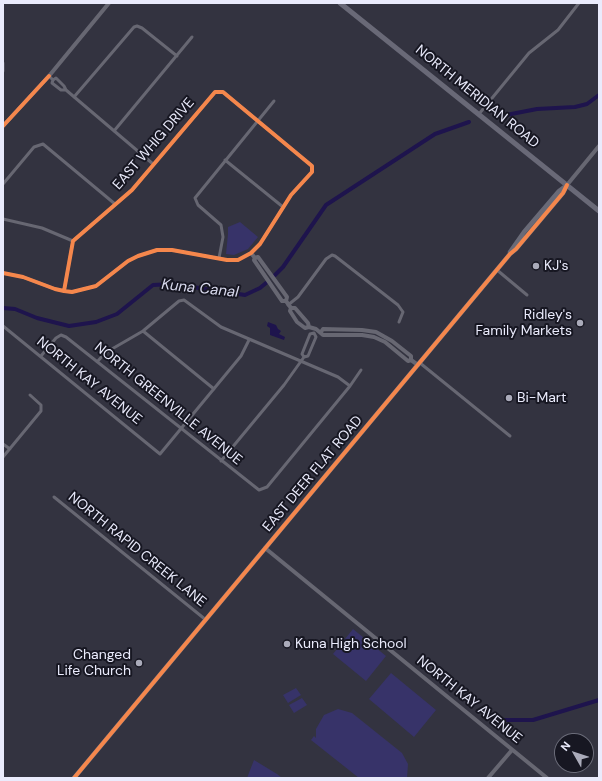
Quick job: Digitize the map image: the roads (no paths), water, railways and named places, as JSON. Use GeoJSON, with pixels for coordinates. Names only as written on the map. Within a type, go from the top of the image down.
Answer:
{"type":"FeatureCollection","features":[{"type":"Feature","properties":{"kind":"main road","name":"NORTH MERIDIAN ROAD"},"geometry":{"type":"LineString","coordinates":[[340,3],[599,211]]}},
{"type":"Feature","properties":{"kind":"main road","name":"EAST DEER FLAT ROAD"},"geometry":{"type":"LineString","coordinates":[[74,778],[510,254],[516,249],[563,193],[567,185]]}},
{"type":"Feature","properties":{"kind":"street"},"geometry":{"type":"LineString","coordinates":[[3,126],[48,76],[109,3]]}},
{"type":"Feature","properties":{"kind":"street"},"geometry":{"type":"LineString","coordinates":[[479,114],[529,53],[558,30],[579,3]]}},
{"type":"Feature","properties":{"kind":"street"},"geometry":{"type":"LineString","coordinates":[[74,97],[131,29],[137,26],[142,28],[177,56]]}},
{"type":"Feature","properties":{"kind":"street"},"geometry":{"type":"LineString","coordinates":[[114,131],[192,37]]}},
{"type":"Feature","properties":{"kind":"street"},"geometry":{"type":"LineString","coordinates":[[3,65],[3,71]]}},
{"type":"Feature","properties":{"kind":"street"},"geometry":{"type":"LineString","coordinates":[[48,76],[61,90],[66,90],[153,164]]}},
{"type":"Feature","properties":{"kind":"street","name":"EAST WHIG DRIVE"},"geometry":{"type":"LineString","coordinates":[[73,241],[132,190],[212,94],[218,91],[223,92],[257,120]]}},
{"type":"Feature","properties":{"kind":"street"},"geometry":{"type":"LineString","coordinates":[[218,258],[223,237],[221,225],[198,205],[195,200],[196,194],[274,101]]}},
{"type":"Feature","properties":{"kind":"street"},"geometry":{"type":"LineString","coordinates":[[3,273],[32,279],[64,291],[81,291],[96,286],[128,261],[146,253],[172,250],[238,260],[251,253],[260,244],[283,207],[298,187],[314,169],[310,162],[257,120]]}},
{"type":"Feature","properties":{"kind":"street"},"geometry":{"type":"LineString","coordinates":[[3,184],[34,147],[40,144],[45,145],[115,204]]}},
{"type":"Feature","properties":{"kind":"street","name":"EAST DEER FLAT ROAD"},"geometry":{"type":"LineString","coordinates":[[567,185],[599,146]]}},
{"type":"Feature","properties":{"kind":"street"},"geometry":{"type":"LineString","coordinates":[[224,160],[283,207]]}},
{"type":"Feature","properties":{"kind":"street"},"geometry":{"type":"LineString","coordinates":[[3,219],[42,228],[73,241],[64,291]]}},
{"type":"Feature","properties":{"kind":"street"},"geometry":{"type":"LineString","coordinates":[[251,253],[255,258],[258,257],[287,297],[289,305],[295,308],[308,323],[309,327],[315,331],[321,332],[323,329],[362,330],[376,332],[412,356],[411,360],[419,364],[510,436]]}},
{"type":"Feature","properties":{"kind":"street"},"geometry":{"type":"LineString","coordinates":[[289,305],[298,297],[326,259],[332,255],[338,257],[398,305],[403,312],[399,322]]}},
{"type":"Feature","properties":{"kind":"street"},"geometry":{"type":"LineString","coordinates":[[497,270],[527,295]]}},
{"type":"Feature","properties":{"kind":"street"},"geometry":{"type":"LineString","coordinates":[[97,362],[105,353],[143,332],[179,301],[184,300],[221,327],[338,377],[350,386],[361,370]]}},
{"type":"Feature","properties":{"kind":"street","name":"NORTH KAY AVENUE"},"geometry":{"type":"LineString","coordinates":[[3,326],[160,454],[181,428]]}},
{"type":"Feature","properties":{"kind":"street"},"geometry":{"type":"LineString","coordinates":[[304,356],[302,354],[310,334],[315,331]]}},
{"type":"Feature","properties":{"kind":"street"},"geometry":{"type":"LineString","coordinates":[[221,461],[284,385],[304,356],[308,356],[316,337],[315,331]]}},
{"type":"Feature","properties":{"kind":"street"},"geometry":{"type":"LineString","coordinates":[[143,332],[214,389]]}},
{"type":"Feature","properties":{"kind":"street","name":"NORTH GREENVILLE AVENUE"},"geometry":{"type":"LineString","coordinates":[[41,356],[56,338],[61,335],[66,337],[256,489],[262,490],[267,487],[350,386]]}},
{"type":"Feature","properties":{"kind":"street"},"geometry":{"type":"LineString","coordinates":[[181,428],[243,354],[249,340]]}},
{"type":"Feature","properties":{"kind":"street"},"geometry":{"type":"LineString","coordinates":[[3,457],[40,414],[42,408],[39,402],[30,395]]}},
{"type":"Feature","properties":{"kind":"street"},"geometry":{"type":"LineString","coordinates":[[3,444],[10,449]]}},
{"type":"Feature","properties":{"kind":"street","name":"NORTH RAPID CREEK LANE"},"geometry":{"type":"LineString","coordinates":[[54,498],[206,620]]}},
{"type":"Feature","properties":{"kind":"street","name":"NORTH KAY AVENUE"},"geometry":{"type":"LineString","coordinates":[[266,548],[547,778]]}},
{"type":"Feature","properties":{"kind":"street"},"geometry":{"type":"LineString","coordinates":[[488,778],[512,750]]}},
{"type":"Feature","properties":{"kind":"waterway","name":"Kuna Canal"},"geometry":{"type":"LineString","coordinates":[[501,116],[537,109],[575,107],[587,104],[599,95]]}},
{"type":"Feature","properties":{"kind":"waterway","name":"Kuna Canal"},"geometry":{"type":"LineString","coordinates":[[275,275],[283,267],[326,205],[435,134],[469,122]]}},
{"type":"Feature","properties":{"kind":"waterway","name":"Kuna Canal"},"geometry":{"type":"LineString","coordinates":[[3,308],[15,309],[37,318],[69,326],[96,322],[117,314],[153,285],[173,284],[245,295],[260,288],[266,283]]}},
{"type":"Feature","properties":{"kind":"waterway"},"geometry":{"type":"LineString","coordinates":[[498,720],[533,720],[599,700]]}},
{"type":"Feature","properties":{"kind":"place","name":"KJ's"},"geometry":{"type":"Point","coordinates":[536,266]}},
{"type":"Feature","properties":{"kind":"place","name":"Ridley's Family Markets"},"geometry":{"type":"Point","coordinates":[580,323]}},
{"type":"Feature","properties":{"kind":"place","name":"Bi-Mart"},"geometry":{"type":"Point","coordinates":[509,398]}},
{"type":"Feature","properties":{"kind":"place","name":"Kuna High School"},"geometry":{"type":"Point","coordinates":[287,644]}},
{"type":"Feature","properties":{"kind":"place","name":"Changed Life Church"},"geometry":{"type":"Point","coordinates":[139,663]}}]}
